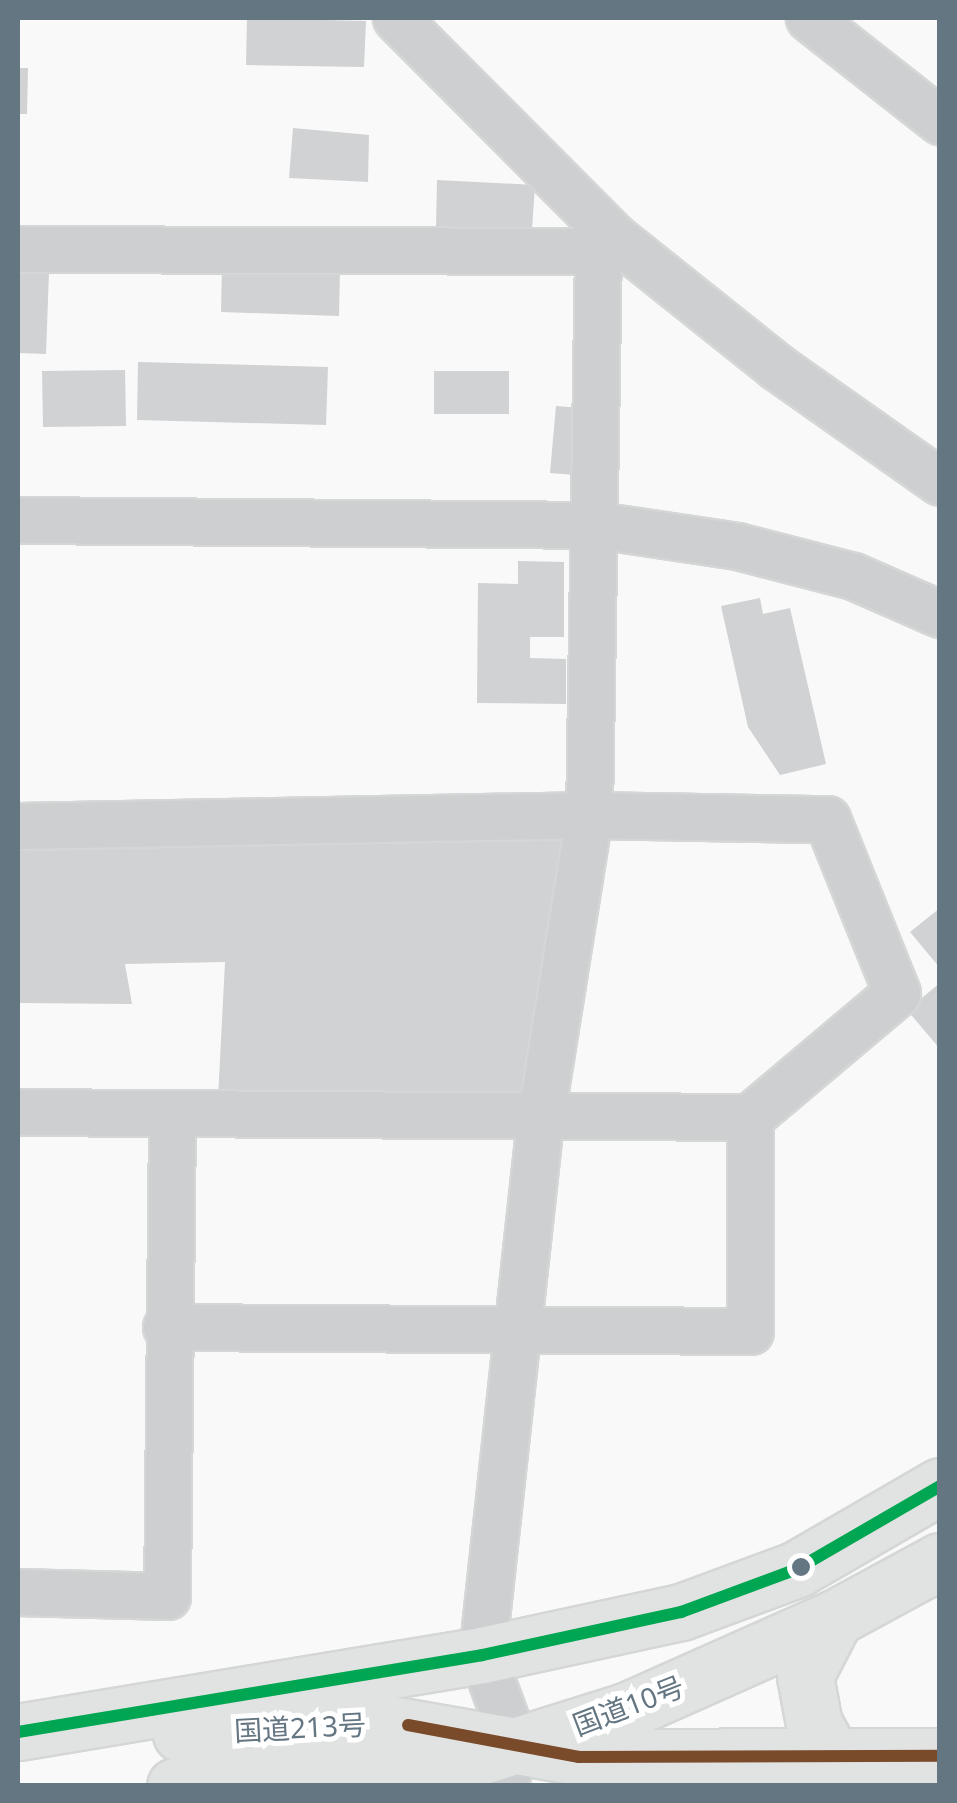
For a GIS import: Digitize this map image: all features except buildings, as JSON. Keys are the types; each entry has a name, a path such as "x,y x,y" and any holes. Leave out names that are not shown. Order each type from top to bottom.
{"highway":[{"path":"18,1732 482,1655 697,1606 797,1569 940,1486"},
{"name":"国道10号","path":"175,1786 375,1766 509,1765 835,1618 940,1561"},
{"path":"833,1758 814,1724 805,1676 835,1618"},
{"name":"国道213号","path":"18,1742 333,1721 434,1728 509,1765 940,1756"},
{"name":"国道213号","path":"375,1766 477,1786"}],"street":[{"path":"396,18 605,244 940,482"},
{"path":"808,18 940,121"},
{"path":"18,249 605,244"},
{"path":"509,1765 482,1655 521,1328 540,1120 589,815 605,244"},
{"path":"18,520 597,525 737,546 853,576 940,614"},
{"path":"18,826 589,815 827,819 897,993 750,1117 540,1120 18,1112"},
{"path":"18,1592 167,1596 166,1327 172,1115"},
{"path":"166,1327 750,1331 750,1117"}],"transit line":[{"path":"18,1732 482,1655 681,1612 797,1569 940,1486"},
{"path":"408,1725 579,1757 940,1756"}]}
